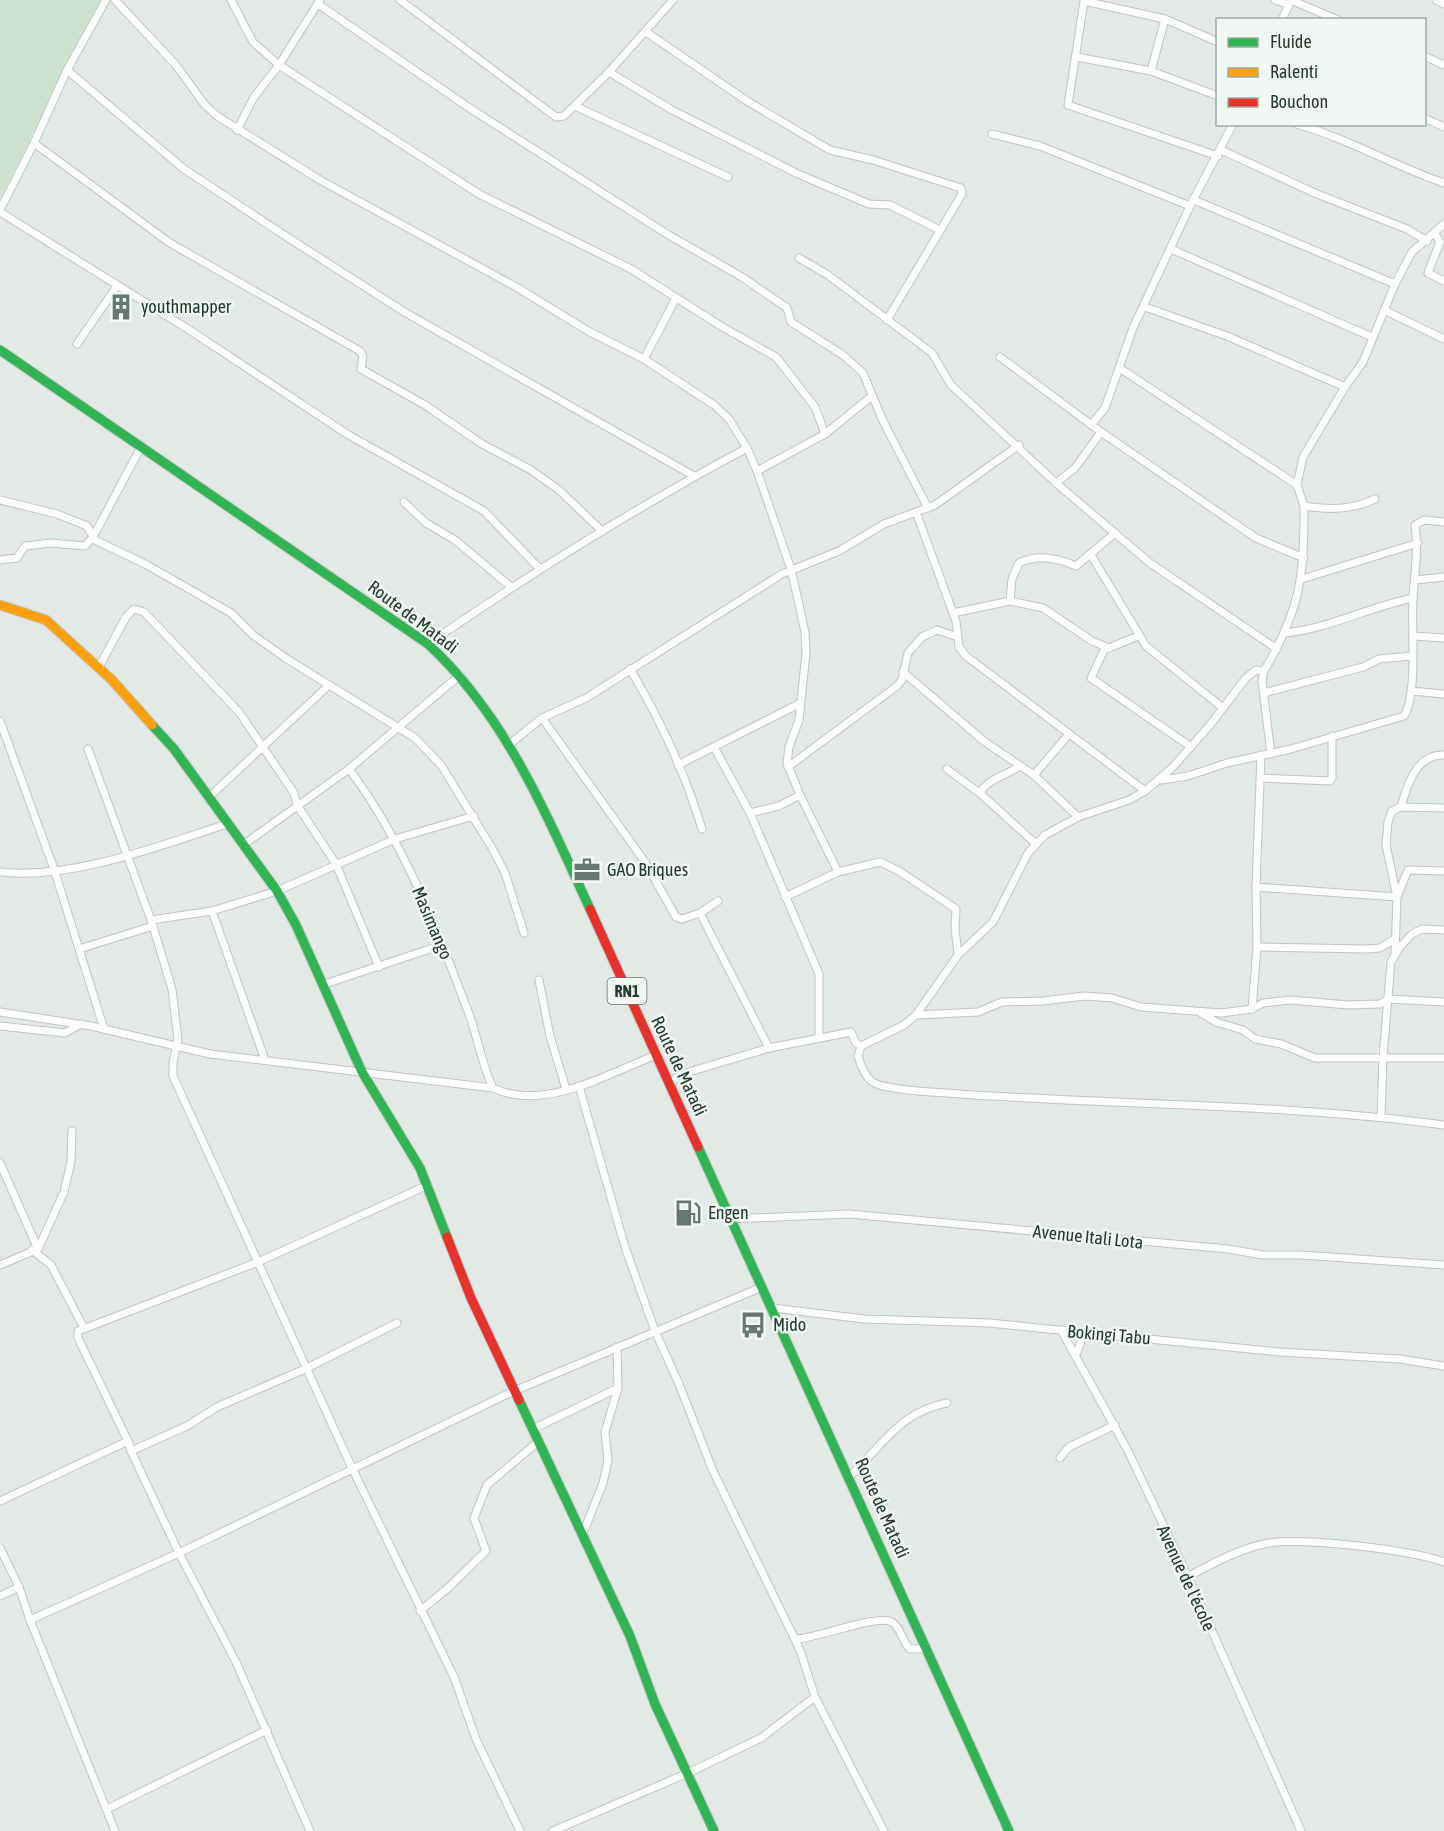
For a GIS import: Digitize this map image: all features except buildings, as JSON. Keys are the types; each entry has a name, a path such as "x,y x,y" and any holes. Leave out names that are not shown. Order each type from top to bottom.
{"main road":[{"name":"Route de Matadi","path":"0,350 428,644 460,675 511,743 560,844 850,1476 1009,1831"},
{"path":"0,605 46,620 99,667 174,749 277,891 296,925 362,1072 428,1185 471,1298 630,1636 655,1704 714,1831"}],"street":[{"path":"106,0 67,70 0,211 191,331 347,434 484,511 540,569"},
{"path":"115,0 175,64 205,105 237,130 320,180 518,288 588,331 644,359 714,405 729,419 747,448 757,471 791,570 805,632 806,653 799,704 800,720 789,747 788,766 838,872"},
{"path":"231,0 254,42 279,65 479,194 614,260 776,357 814,407 825,434"},
{"path":"400,0 556,117 564,116 575,106 609,72 673,0"},
{"path":"1216,41 1165,19 1084,0 1077,57 1067,100 1071,108 1219,153 1407,229 1427,241"},
{"path":"1275,0 1290,2 1333,18"},
{"path":"1436,0 1444,4"},
{"path":"237,130 254,97 279,65 319,2 471,109 667,234 742,277 784,305 791,322 854,363 862,373 928,508"},
{"path":"1283,18 1290,2"},
{"path":"1151,71 1165,19"},
{"path":"645,32 747,101 830,150 873,160 961,188 962,194 886,320"},
{"path":"1426,56 1444,65"},
{"path":"1077,57 1151,71 1216,95"},
{"path":"67,70 184,169 287,237 406,313 694,477"},
{"path":"609,72 672,110 798,174 869,204 890,205 940,230"},
{"path":"575,106 728,177"},
{"path":"1426,118 1444,126"},
{"path":"1091,425 1105,408 1121,369 1133,328 1145,307 1192,203 1232,126"},
{"path":"1301,126 1350,144 1416,174 1444,183"},
{"path":"992,134 1040,146 1192,203 1395,284"},
{"path":"34,143 170,243 360,351 363,357 361,369 425,405 482,444 531,470 559,490 602,531"},
{"path":"1270,754 1264,670 1296,607 1302,579 1304,506 1297,485 1303,457 1345,387 1363,362 1395,284 1412,252 1443,227"},
{"path":"1435,234 1440,242 1428,273 1444,281"},
{"path":"1171,249 1372,337"},
{"path":"799,258 828,275 932,353 951,385 1019,445 1056,483 1165,574 1221,609 1276,649"},
{"path":"77,344 117,286"},
{"path":"644,359 676,298"},
{"path":"1145,307 1227,336 1345,387"},
{"path":"1384,310 1444,339"},
{"path":"1000,357 1091,425 1256,538 1304,558"},
{"path":"1121,369 1297,485"},
{"path":"757,471 825,434 872,396"},
{"path":"1056,483 1075,468 1101,432"},
{"path":"511,743 542,718 586,698 791,570 812,565 884,524 928,508 1019,445"},
{"path":"0,560 17,558 25,546 51,543 81,548 93,537 141,447"},
{"path":"428,644 540,569 747,448"},
{"path":"1304,506 1325,509 1359,507 1376,499"},
{"path":"0,500 74,520 87,526 93,537 231,613 253,635 327,686 415,738 441,765 474,816 505,873 524,933"},
{"path":"404,502 426,523 455,540 511,587"},
{"path":"916,512 953,612 959,647 966,656 1145,791"},
{"path":"1160,780 1188,776 1404,716 1411,691 1413,598 1418,543 1415,525 1419,521 1444,522"},
{"path":"1010,601 1012,579 1020,563 1033,558 1058,558 1076,566 1115,533"},
{"path":"1302,579 1418,543"},
{"path":"1091,555 1121,602 1138,636 1153,654 1223,708"},
{"path":"1416,580 1444,577"},
{"path":"1284,633 1310,629 1361,611 1413,598"},
{"path":"953,612 1010,601 1043,608 1092,641 1109,648"},
{"path":"99,667 126,617 134,609 144,612 239,712 294,793 297,805 336,864 379,967"},
{"path":"788,766 897,686 908,652 930,631 937,630 958,637"},
{"path":"1138,636 1109,648 1100,656 1091,678 1191,747"},
{"path":"1413,636 1444,638"},
{"path":"1264,693 1363,667 1379,659 1411,656"},
{"path":"630,669 656,713 691,793 702,829"},
{"path":"1264,670 1256,670 1246,678 1191,747 1160,780 1129,800 1078,817 1045,835 1036,844 1013,880 993,922 958,955 916,1015 904,1025 861,1046 858,1056 867,1079 879,1085 907,1090 1170,1106 1282,1109 1444,1125"},
{"path":"903,672 944,709 1034,775 1078,817"},
{"path":"243,846 349,769 460,675"},
{"path":"208,798 327,686"},
{"path":"1411,691 1444,694"},
{"path":"678,765 799,704"},
{"path":"542,718 645,862 676,917 682,920 700,913 718,901"},
{"path":"0,721 54,869 104,1029"},
{"path":"1034,775 1069,734"},
{"path":"1261,778 1330,781 1332,778 1332,736"},
{"path":"714,747 750,813 819,974 819,1036"},
{"path":"88,749 152,923 172,988 178,1040 173,1076 305,1369 420,1611 454,1677 476,1739 520,1831"},
{"path":"1252,1009 1257,946 1256,886 1261,755"},
{"path":"1401,807 1411,775 1432,758 1444,755"},
{"path":"982,795 981,791 989,782 1020,766"},
{"name":"Masimango","path":"349,769 370,797 395,839 442,945 493,1088"},
{"path":"947,769 982,795 1036,844"},
{"path":"750,813 779,806 800,795"},
{"path":"1397,897 1386,845 1391,815 1395,808 1401,807 1444,808"},
{"path":"79,949 152,923 212,911 277,891 395,839 474,816"},
{"path":"0,872 54,869 128,857 227,824"},
{"path":"785,897 838,872 871,864 886,864 952,904 957,916 954,928 958,955"},
{"path":"1395,954 1393,940 1397,897 1408,870 1444,871"},
{"path":"1256,886 1397,897"},
{"path":"212,911 265,1060"},
{"path":"700,913 769,1048"},
{"path":"1381,1117 1383,1057 1391,962 1404,941 1422,929 1444,930"},
{"path":"1257,946 1367,949 1380,948 1393,940"},
{"path":"322,985 442,945"},
{"path":"539,980 550,1036 566,1089"},
{"path":"916,1015 978,1012 1002,1002 1043,1001 1084,996 1112,998 1141,1007 1199,1012 1233,1012 1252,1009 1263,1003 1290,1000 1349,1005 1380,1004 1388,999 1444,1002"},
{"path":"0,1012 81,1024 210,1054 493,1088 510,1096 544,1094 579,1086 656,1055"},
{"path":"1199,1012 1216,1022 1244,1030 1255,1039 1281,1044 1315,1058 1444,1058"},
{"path":"0,1026 65,1033 81,1024"},
{"path":"670,1084 679,1075 769,1048 819,1036 851,1032 856,1043 861,1046"},
{"path":"579,1086 625,1247 655,1331 679,1384 713,1471 796,1639 815,1697 884,1831"},
{"path":"0,1265 35,1249 64,1192 71,1162 72,1131"},
{"path":"0,1163 35,1249 51,1265 84,1328"},
{"path":"310,1831 236,1662 179,1553 78,1338 78,1331 258,1262 428,1185"},
{"name":"Avenue Itali Lota","path":"731,1219 849,1214 1228,1249 1263,1255 1302,1255 1444,1265"},
{"path":"30,1620 179,1553 514,1391 762,1287"},
{"name":"Bokingi Tabu","path":"773,1308 864,1319 946,1321 1280,1352 1400,1359 1444,1366"},
{"path":"131,1451 187,1425 217,1407 305,1369 397,1323"},
{"name":"Avenue de l'école","path":"1061,1330 1115,1425 1188,1577 1301,1831"},
{"path":"1076,1355 1082,1339 1088,1333"},
{"path":"582,1536 603,1483 608,1461 604,1431 618,1388 617,1347"},
{"path":"533,1430 618,1388"},
{"path":"850,1476 904,1421 928,1407 947,1403"},
{"path":"1060,1458 1069,1447 1115,1425"},
{"path":"0,1501 128,1441"},
{"path":"420,1611 486,1551 474,1518 487,1485 539,1441"},
{"path":"1188,1577 1239,1552 1279,1542 1375,1550 1444,1562"},
{"path":"0,1548 20,1587 30,1620 115,1831"},
{"path":"0,1596 20,1587"},
{"path":"796,1639 837,1632 870,1620 887,1621 897,1626 904,1644 910,1649 927,1649"},
{"path":"553,1831 688,1773 761,1738 815,1697"},
{"path":"107,1809 267,1730"}],"green space":[{"path":"0,0 102,0 0,198"}],"traffic: fast":[{"path":"0,350 428,644 456,672 502,734 540,802 590,909"},
{"path":"152,725 174,749 277,891 296,925 362,1072 420,1168 447,1237"},
{"path":"698,1147 1009,1831"},
{"path":"519,1400 630,1636 655,1704 714,1831"}],"traffic: slow":[{"path":"0,605 46,620 112,680 152,725"}],"traffic: jam":[{"path":"590,909 698,1147"},
{"path":"447,1237 471,1298 519,1400"}],"place":[{"name":"youthmapper","path":"121,307"},
{"name":"GAO Briques","path":"587,870"},
{"name":"Engen","path":"688,1213"},
{"name":"Mido","path":"753,1325"}]}
